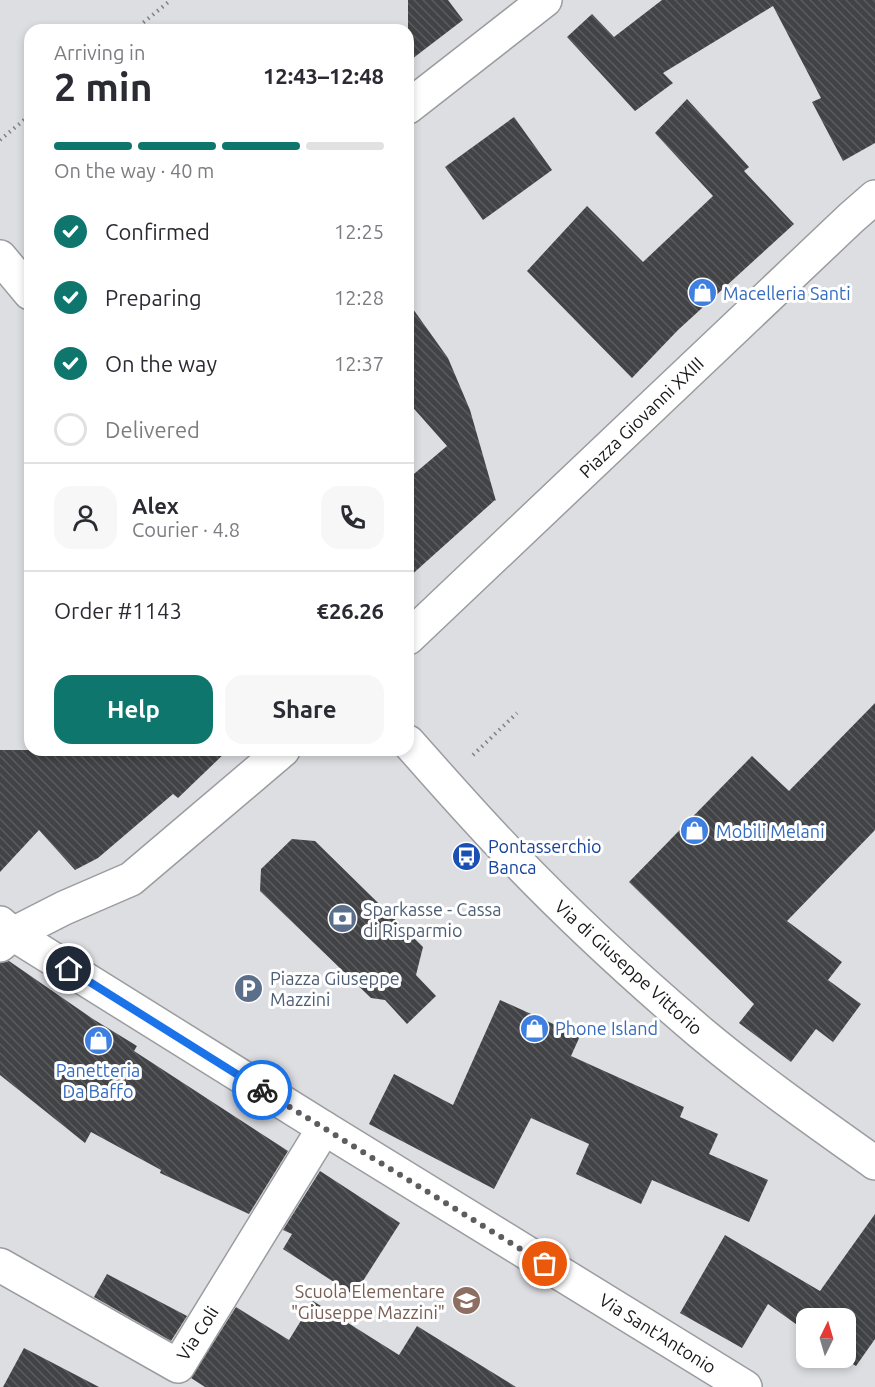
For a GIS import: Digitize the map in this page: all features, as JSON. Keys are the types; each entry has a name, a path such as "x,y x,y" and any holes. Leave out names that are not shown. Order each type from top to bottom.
{"street":[{"path":"414,102 545,0"},
{"name":"Piazza Giovanni XXIII","path":"414,632 851,218 875,198"},
{"path":"0,257 24,286"},
{"name":"Via di Giuseppe Vittorio","path":"414,749 509,854 647,987 750,1072 875,1163"},
{"path":"4,934 131,879 276,756"},
{"path":"4,934 324,1128"},
{"name":"Via Coli","path":"0,1265 178,1366 324,1128"},
{"name":"Via Sant'Antonio","path":"324,1128 746,1387"}],"path":[{"path":"141,24 171,0"},
{"path":"0,140 24,120"},
{"path":"444,782 517,712"}],"building":[{"path":"408,0 448,0 463,20 414,57 414,24 408,24"},
{"path":"662,0 875,0 875,143 843,161 812,102 821,98 773,6 663,73 673,83 635,111 567,37 592,14 614,37"},
{"path":"687,99 749,167 744,171 794,224 678,330 632,378 527,271 587,206 643,262 713,196 655,133"},
{"path":"514,117 552,170 483,220 445,167"},
{"path":"414,310 448,358 470,410 496,501 414,573 414,474 447,446 414,409"},
{"path":"875,703 875,830 787,921 842,962 828,980 861,1004 833,1042 816,1029 791,1062 739,1023 754,1004 629,882 752,756 789,791"},
{"path":"0,750 24,750 24,756 222,756 178,798 173,794 98,858 75,870 39,830 0,872"},
{"name":"Sparkasse - Cassa di Risparmio","path":"292,839 315,841 423,947 416,975 436,996 407,1024 385,1000 371,998 260,891 261,869"},
{"path":"9,961 93,1019 137,1046 134,1051 288,1151 249,1214 160,1173 161,1170 91,1132 85,1143 0,1075 0,963"},
{"path":"500,1000 580,1036 571,1056 684,1107 680,1117 718,1134 709,1154 768,1180 749,1222 652,1180 641,1204 576,1174 589,1144 531,1118 494,1189 369,1124 394,1074 453,1105"},
{"path":"320,1171 400,1223 354,1295 283,1249 292,1234 283,1230"},
{"path":"875,1214 875,1339 856,1366 856,1308 796,1308 796,1324 768,1304 742,1348 680,1313 725,1235 820,1291"},
{"path":"107,1274 187,1316 171,1341 94,1297"},
{"path":"313,1301 399,1355 417,1326 516,1387 205,1387 191,1378 236,1307 289,1340"},
{"path":"24,1348 99,1387 3,1387"}],"way so far":[{"path":"262,1090 545,1264"}],"place":[{"name":"Macelleria Santi","path":"702,293"},
{"name":"Mobili Melani","path":"695,831"},
{"name":"Pontasserchio Banca","path":"467,856"},
{"name":"Sparkasse - Cassa di Risparmio","path":"342,919"},
{"name":"Piazza Giuseppe Mazzini","path":"249,988"},
{"name":"Phone Island","path":"534,1028"},
{"name":"Panetteria Da Baffo","path":"98,1041"},
{"name":"Scuola Elementare \"Giuseppe Mazzini\"","path":"466,1301"}],"route":[{"path":"69,969 262,1090"}]}
